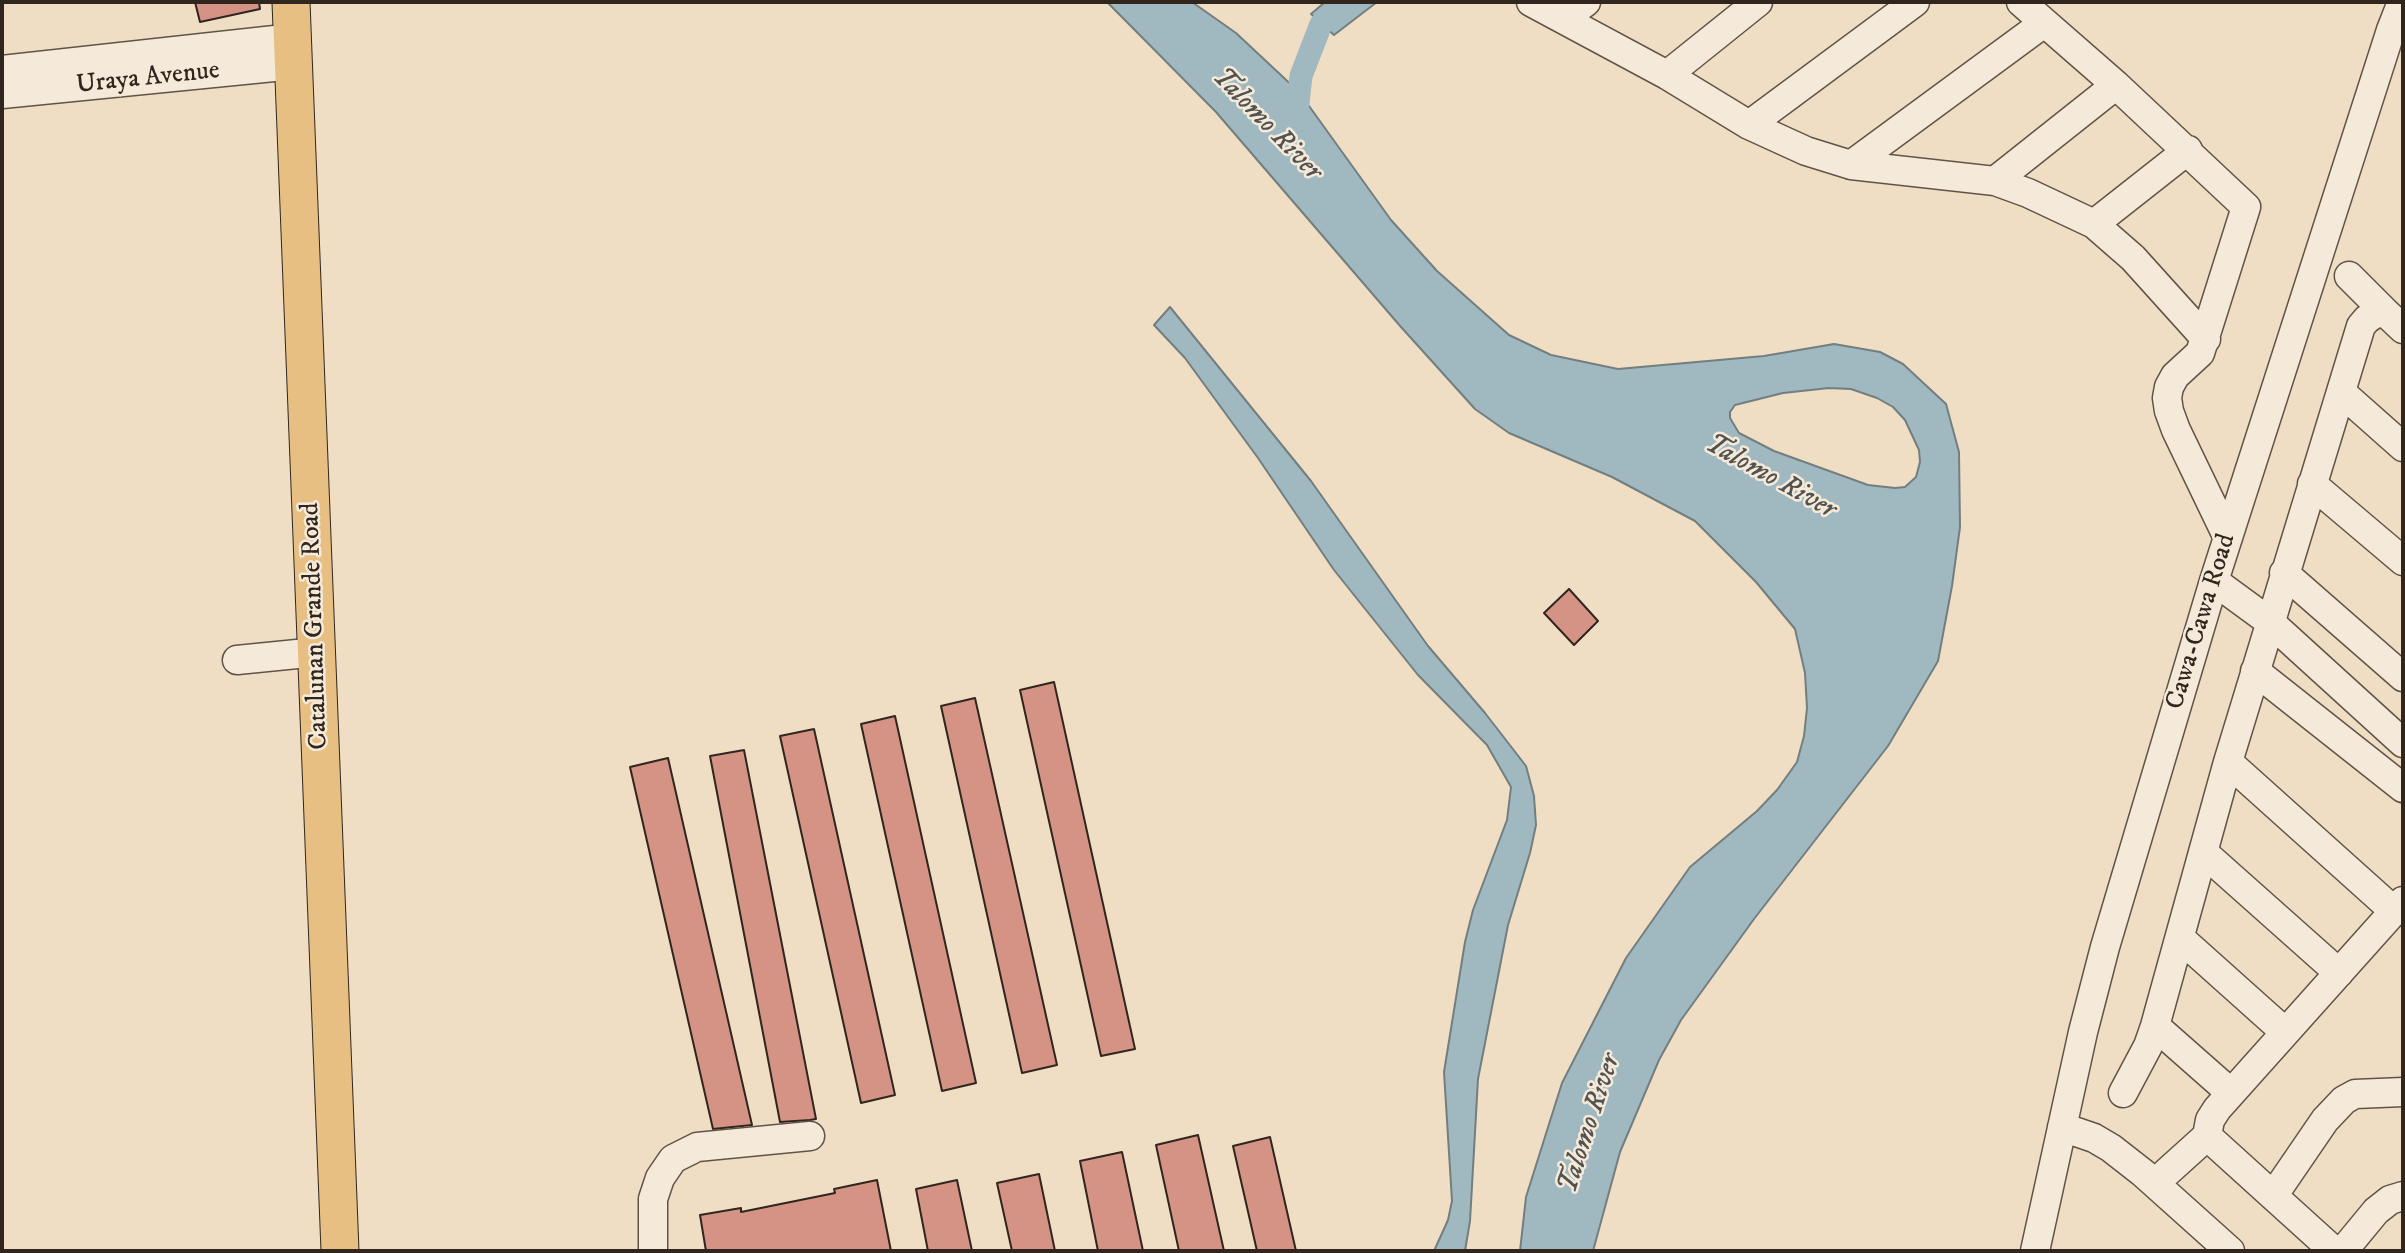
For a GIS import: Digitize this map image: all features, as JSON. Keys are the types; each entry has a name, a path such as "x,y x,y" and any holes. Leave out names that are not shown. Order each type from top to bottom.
{"main road":[{"name":"Catalunan Grande Road","path":"291,2 340,1251"}],"street":[{"path":"1531,2 1667,75 1749,125 1806,151 1851,165 1995,181 2028,193 2094,224 2133,258 2206,339"},
{"path":"1563,19 1586,2"},
{"path":"1667,75 1758,2"},
{"path":"1749,125 1916,2"},
{"path":"2021,2 2188,150 2246,207 2206,339 2200,353 2175,376 2167,398 2176,430 2228,538"},
{"name":"Cawa-Cawa Road","path":"2035,1251 2105,947 2214,582 2402,2"},
{"path":"1851,165 2044,23"},
{"name":"Uraya Avenue","path":"2,94 61,76 293,52"},
{"name":"Uraya Avenue","path":"2,70 61,76"},
{"path":"1995,181 2116,85"},
{"path":"2094,224 2188,150"},
{"path":"2349,276 2388,319"},
{"path":"2123,1093 2148,1046 2155,1026 2228,762 2361,326 2367,319 2388,319"},
{"path":"2341,392 2403,447"},
{"path":"2312,484 2403,561"},
{"path":"2284,573 2403,677"},
{"path":"2214,582 2270,622 2403,743"},
{"path":"237,660 317,652"},
{"path":"2255,671 2403,788"},
{"path":"2166,1173 2207,1136 2210,1120 2231,1093 2399,906 2228,762"},
{"path":"2203,852 2339,973"},
{"path":"2180,938 2285,1032"},
{"path":"2155,1026 2231,1093"},
{"path":"2273,1196 2325,1120 2344,1100 2355,1094 2403,1091"},
{"path":"2062,1127 2094,1138 2111,1148 2230,1251"},
{"path":"653,1251 653,1199 660,1178 673,1159 697,1147 810,1136"},
{"path":"2207,1136 2334,1251"},
{"path":"2343,1251 2376,1211 2390,1200 2403,1196"}],"water":[{"name":"Talomo River","path":"1107,2 1192,2 1236,33 1299,92 1391,220 1437,271 1509,335 1551,355 1618,369 1764,356 1834,344 1880,352 1903,364 1946,404 1959,452 1960,527 1938,661 1888,746 1754,919 1681,1020 1659,1060 1620,1152 1593,1251 1520,1251 1526,1197 1562,1083 1626,958 1690,867 1757,811 1777,790 1797,762 1804,736 1807,708 1805,673 1795,629 1756,582 1695,521 1612,477 1509,433 1475,409 1216,112","holes":["1829,388 1851,389 1893,407 1905,420 1919,450 1920,462 1916,477 1905,487 1868,485 1774,451 1739,433 1730,418 1730,412 1735,405 1783,393"]},
{"path":"1325,2 1377,2 1334,35 1311,14"},
{"path":"1170,307 1311,481 1428,646 1526,766 1534,796 1536,825 1508,925 1478,1079 1470,1221 1465,1251 1434,1251 1448,1220 1452,1201 1444,1072 1465,942 1473,910 1507,820 1511,787 1487,745 1418,675 1334,570 1258,458 1185,358 1154,325"}],"building":[{"path":"195,2 259,2 260,9 200,22"},
{"path":"1569,589 1598,621 1574,645 1544,613"},
{"path":"1054,682 1135,1049 1101,1056 1020,690"},
{"path":"975,698 1057,1065 1022,1073 941,706"},
{"path":"895,716 976,1083 942,1091 861,724"},
{"path":"814,729 895,1095 861,1103 780,736"},
{"path":"744,750 816,1119 780,1122 710,756"},
{"path":"668,758 752,1125 713,1129 630,767"},
{"path":"1198,1135 1224,1251 1179,1251 1156,1145"},
{"path":"1270,1137 1296,1251 1257,1251 1233,1146"},
{"path":"1122,1152 1143,1251 1098,1251 1080,1161"},
{"path":"1039,1174 1055,1251 1012,1251 997,1183"},
{"path":"877,1180 891,1251 706,1251 700,1215 741,1208 741,1212 835,1193 834,1189"},
{"path":"957,1180 972,1251 928,1251 916,1189"}],"waterway":[{"name":"Talomo River","path":"1296,121 1301,76 1321,24 1351,2"}]}
